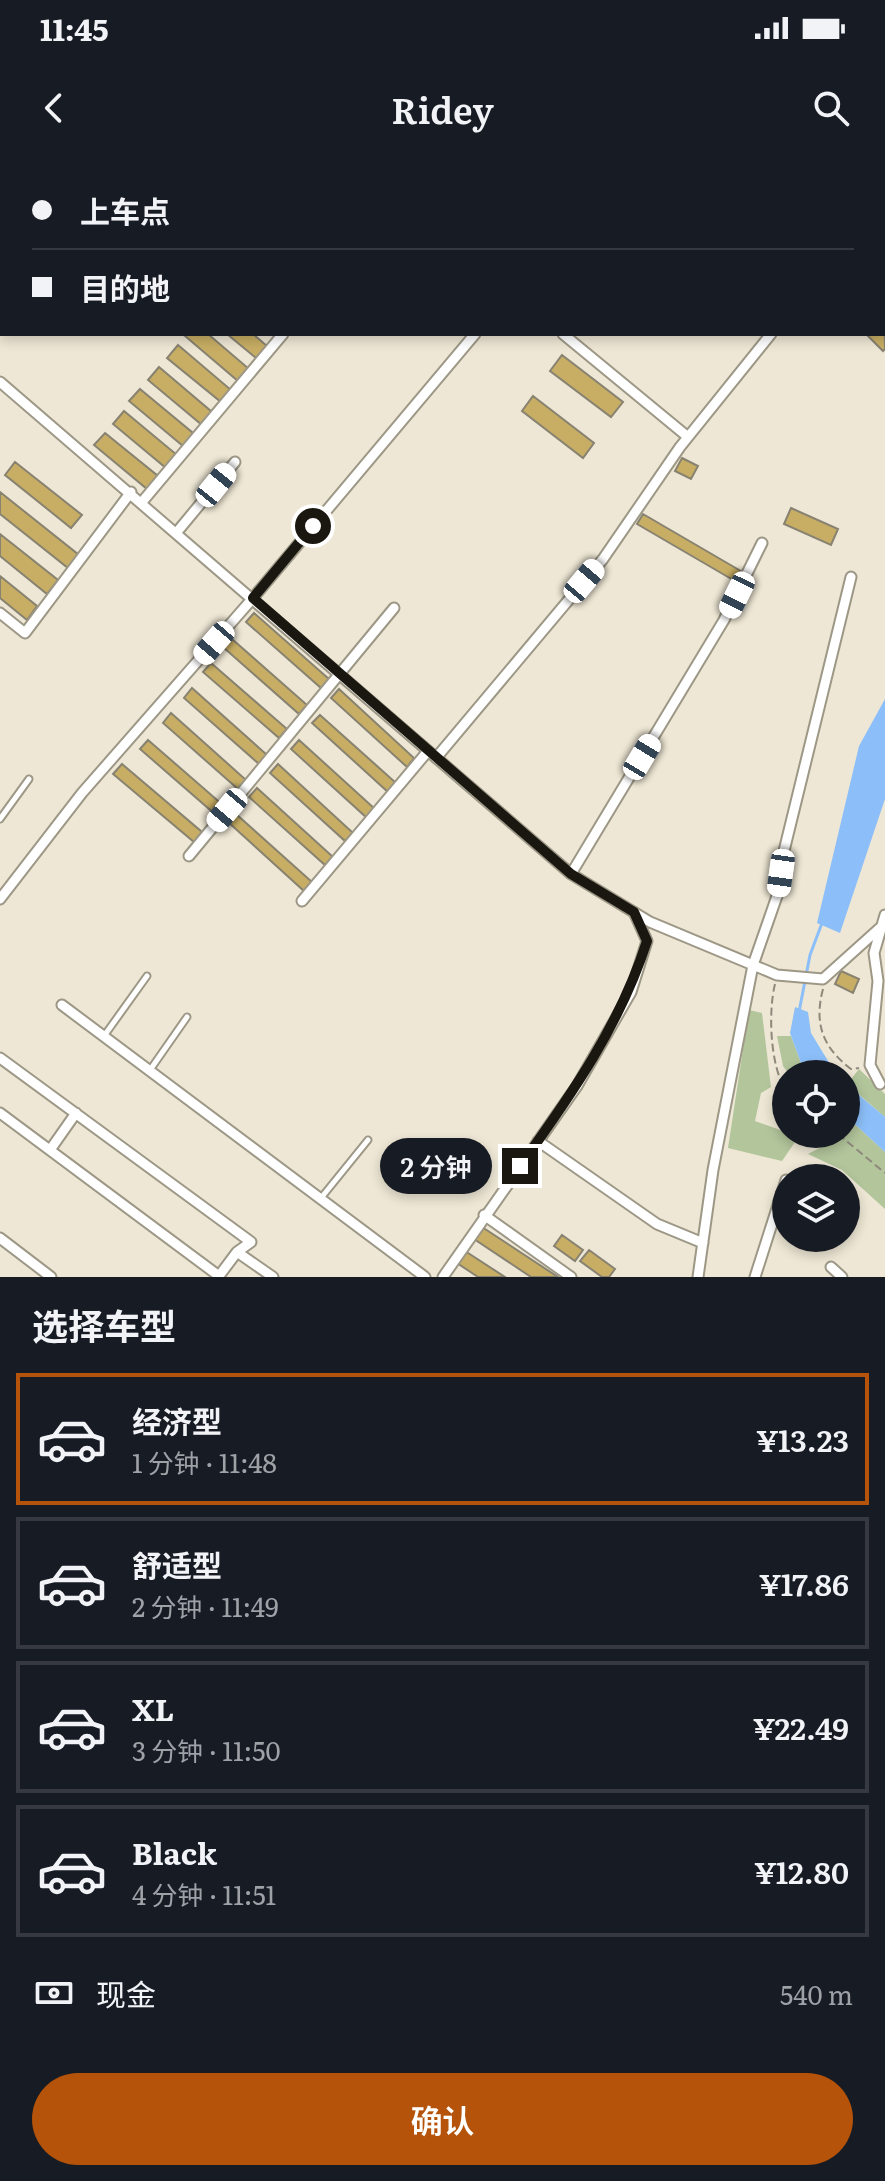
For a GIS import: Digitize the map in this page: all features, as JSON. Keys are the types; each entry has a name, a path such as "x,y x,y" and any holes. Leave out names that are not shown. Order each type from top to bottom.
{"street":[{"path":"142,502 281,336"},
{"path":"0,899 82,793 253,598 473,336"},
{"path":"565,336 688,437"},
{"path":"436,758 603,559 688,437 769,336"},
{"path":"0,382 571,874 634,912 753,965 782,974 824,978 882,926"},
{"path":"177,532 235,462"},
{"path":"0,613 25,633 131,492"},
{"path":"571,874 724,620 762,543"},
{"path":"698,1277 753,965 777,896 784,851 851,577"},
{"path":"189,856 394,608"},
{"path":"302,901 428,751"},
{"path":"443,1277 577,1086 631,992 647,941 634,912"},
{"path":"883,1086 871,1068 878,981 874,953 885,915"},
{"path":"62,1005 425,1277"},
{"path":"0,1058 251,1242 237,1252 219,1276 0,1113"},
{"path":"50,1150 76,1113"},
{"path":"538,1141 657,1224 703,1243"},
{"path":"484,1215 571,1277"},
{"path":"755,1277 772,1223"},
{"path":"0,1238 51,1277"},
{"path":"237,1252 273,1277"},
{"path":"831,1267 842,1277"}],"lane":[{"path":"0,819 29,779"},
{"path":"104,1036 147,976"},
{"path":"149,1071 187,1017"},
{"path":"320,1200 368,1140"}],"path":[{"path":"776,1060 769,1007 782,974"},
{"path":"824,978 818,1009 823,1042 851,1069 871,1068"},
{"path":"855,1148 885,1173"}],"green space":[{"path":"749,1010 762,1013 771,1087 761,1093 755,1121 772,1127 772,1148 791,1148 782,1161 728,1148"},
{"path":"777,1036 791,1036 800,1060 782,1060"},
{"path":"860,1070 885,1094 885,1117 860,1095"},
{"path":"860,1129 885,1152 885,1209 860,1186 860,1164 829,1164 808,1154 819,1148 860,1148"}],"water":[{"path":"885,699 885,799 840,933 817,923 859,746"},
{"path":"795,1007 808,1012 811,1033 827,1060 800,1060 790,1033"},
{"path":"860,1096 885,1117 885,1152 860,1129"}],"building":[{"path":"185,336 210,336 249,369 238,381"},
{"path":"229,336 255,336 267,346 256,358"},
{"path":"868,336 885,336 883,351"},
{"path":"178,345 231,390 221,402 167,358"},
{"path":"562,355 623,402 611,417 550,371"},
{"path":"159,367 212,412 202,425 148,380"},
{"path":"140,389 193,433 183,446 129,401"},
{"path":"533,396 594,443 583,458 522,411"},
{"path":"124,411 177,455 166,468 113,424"},
{"path":"105,433 158,476 147,489 94,445"},
{"path":"682,458 698,466 691,479 675,471"},
{"path":"15,462 82,515 71,528 5,475"},
{"path":"0,492 79,555 68,568 0,514"},
{"path":"791,508 838,529 831,545 784,524"},
{"path":"643,514 746,574 740,584 637,524"},
{"path":"0,534 58,580 47,594 0,556"},
{"path":"0,576 37,606 27,620 0,598"},
{"path":"254,613 329,679 321,688 246,622"},
{"path":"232,639 307,705 299,714 224,648"},
{"path":"211,663 287,729 279,738 203,672"},
{"path":"192,688 267,755 259,764 184,698"},
{"path":"339,689 414,758 407,767 331,698"},
{"path":"171,713 246,780 238,789 163,723"},
{"path":"320,715 396,783 388,792 312,723"},
{"path":"148,740 224,806 216,815 140,749"},
{"path":"299,740 375,809 367,818 291,749"},
{"path":"122,764 202,832 194,842 113,774"},
{"path":"278,764 353,833 345,841 270,773"},
{"path":"257,788 333,857 325,865 249,797"},
{"path":"236,814 312,882 304,891 228,822"},
{"path":"841,971 859,979 853,993 835,984"},
{"path":"482,1227 558,1277 531,1277 474,1239"},
{"path":"562,1235 583,1250 575,1261 554,1246"},
{"path":"589,1250 615,1269 609,1277 602,1277 580,1261"},
{"path":"465,1251 505,1277 478,1277 457,1263"}],"waterway":[{"path":"799,1012 810,955 822,923"}],"route":[{"path":"313,526 253,598 571,874 634,912 647,941 631,992 577,1086 520,1166"}]}
